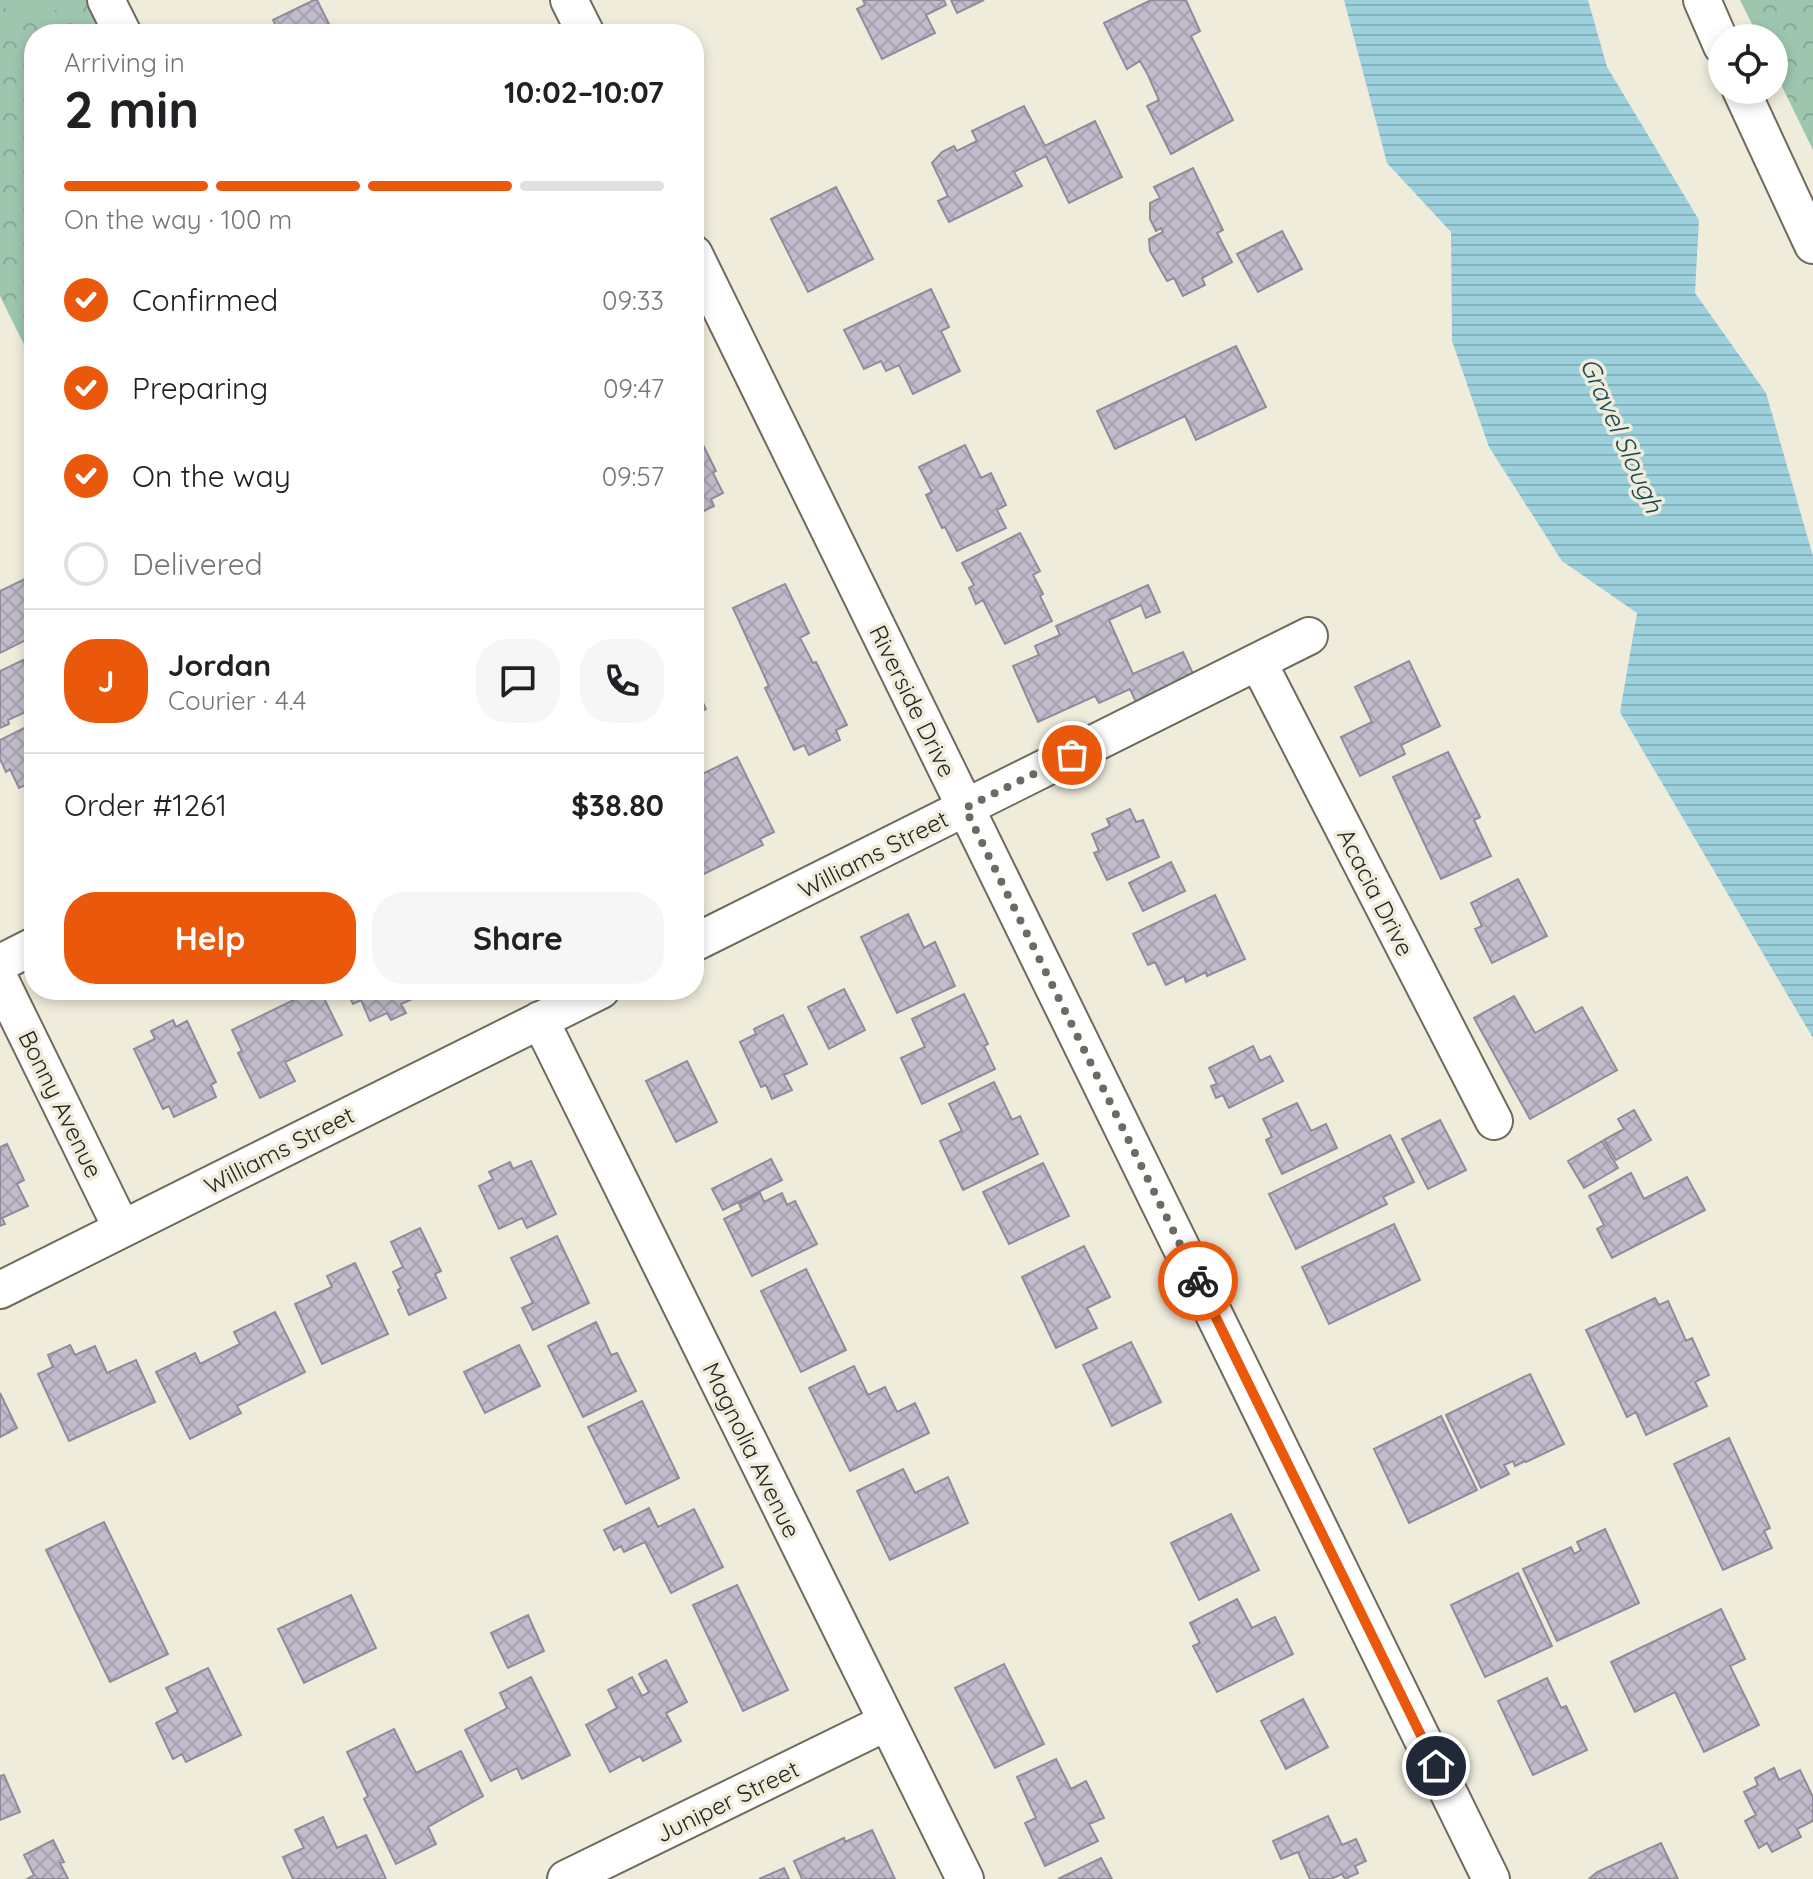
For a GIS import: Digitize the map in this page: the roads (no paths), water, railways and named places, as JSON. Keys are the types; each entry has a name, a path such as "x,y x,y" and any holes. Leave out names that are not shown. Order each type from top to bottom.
{"street":[{"path":"106,0 118,24"},
{"path":"569,0 581,24"},
{"path":"1702,0 1712,24"},
{"path":"1748,104 1813,245"},
{"name":"Riverside Drive","path":"704,274 1491,1879"},
{"name":"Williams Street","path":"704,938 1309,636"},
{"name":"Acacia Drive","path":"1258,662 1494,1121"},
{"path":"0,963 24,951"},
{"name":"Bonny Avenue","path":"0,980 122,1229"},
{"name":"Williams Street","path":"0,1290 581,1000"},
{"name":"Magnolia Avenue","path":"540,1020 965,1879"},
{"name":"Juniper Street","path":"566,1879 887,1722"}],"water":[{"name":"Gravel Slough","path":"1344,0 1588,0 1607,67 1699,220 1695,293 1766,393 1813,556 1813,1038 1620,712 1637,613 1562,561 1489,447 1452,341 1451,232 1387,163"}]}
